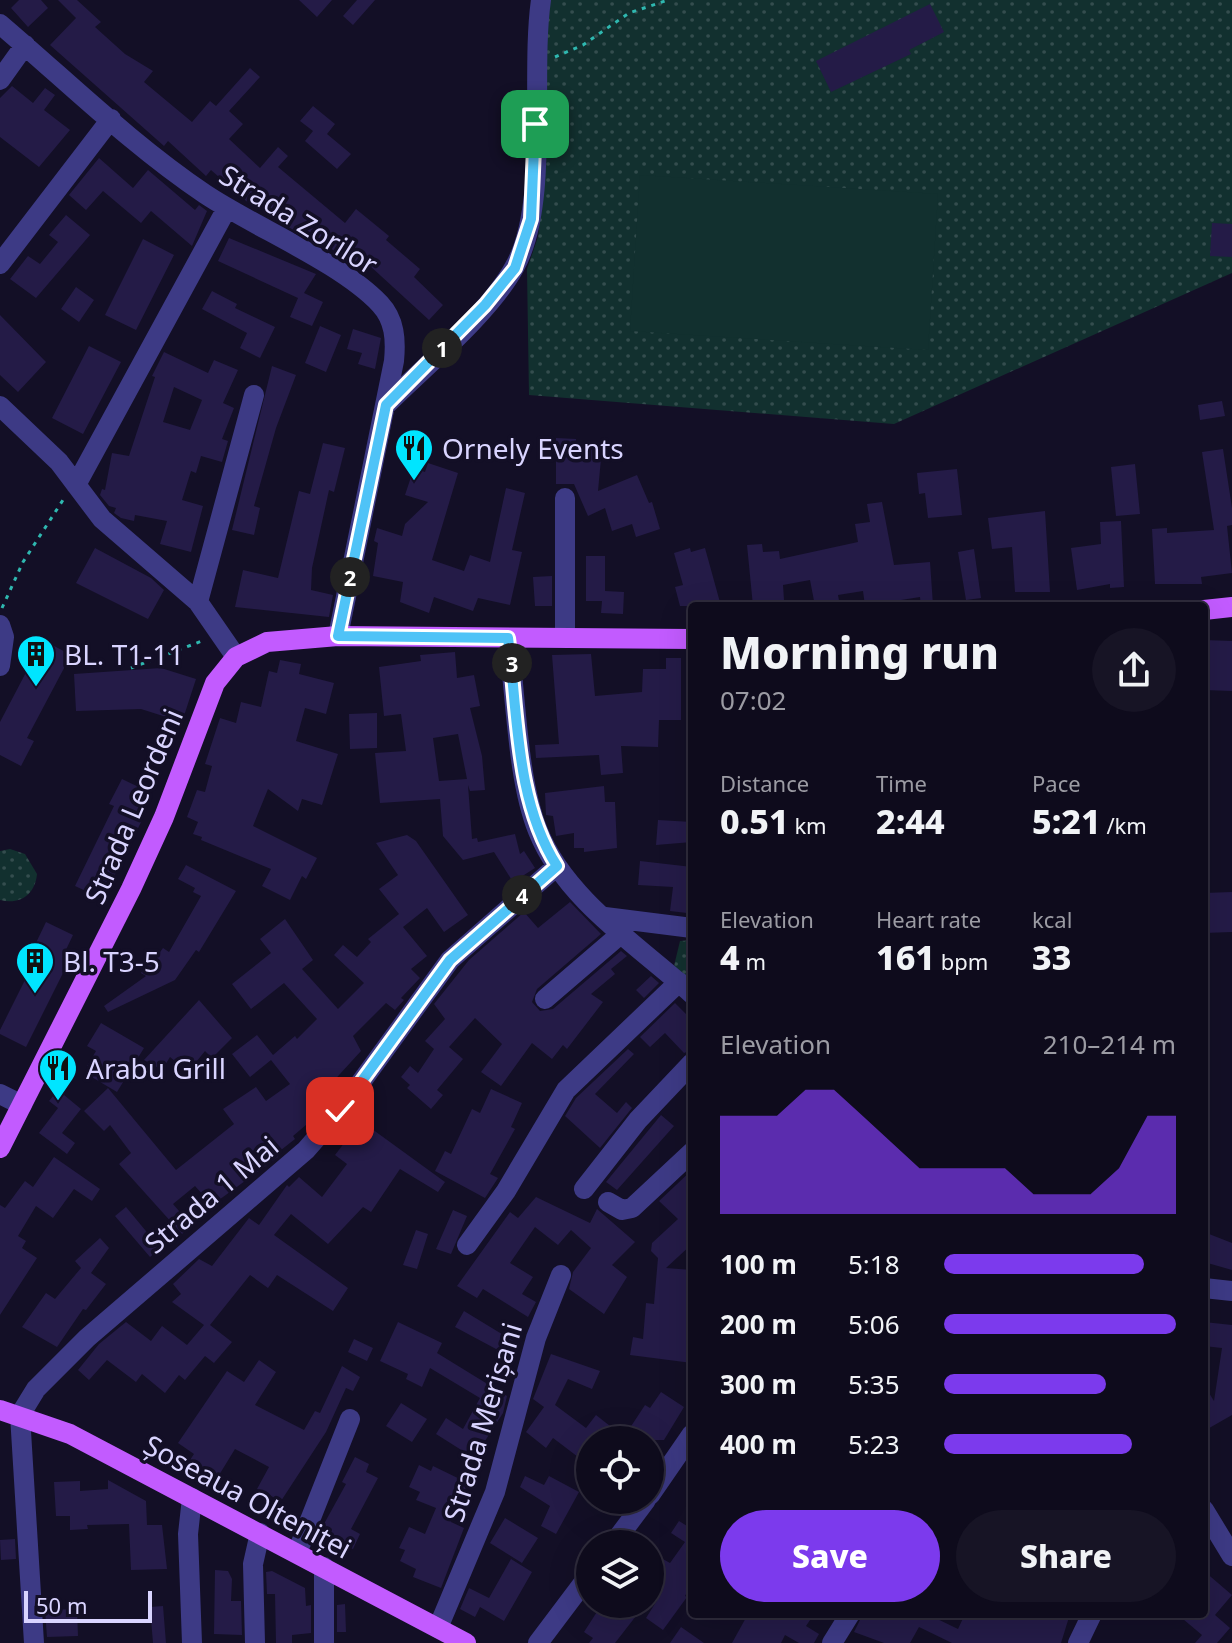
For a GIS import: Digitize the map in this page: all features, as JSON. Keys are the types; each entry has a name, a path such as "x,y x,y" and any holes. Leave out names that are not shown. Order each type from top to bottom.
{"main road":[{"path":"1208,610 1232,607"},
{"path":"236,657 267,642 338,636 688,639"},
{"name":"Strada Leordeni","path":"0,1148 131,889 164,817 215,683 236,657"},
{"name":"Șoseaua Olteniței","path":"10,1412 70,1434 324,1567 430,1631 466,1643"}],"street":[{"path":"386,405 496,293 520,257 532,206 535,61 541,0"},
{"name":"Strada Zorilor","path":"0,24 176,174 227,208 348,279 380,304 391,321 396,345 386,405 338,636"},
{"path":"0,80 25,45"},
{"path":"0,264 111,119"},
{"path":"76,485 227,208"},
{"path":"198,602 254,395"},
{"path":"0,406 49,451 102,519 198,602 236,657"},
{"path":"565,498 565,638"},
{"path":"0,625 4,637 0,666"},
{"path":"467,1245 506,1191 566,1090 685,988 605,917 557,866 539,834 528,797 508,638"},
{"name":"Strada 1 Mai","path":"10,1412 87,1338 306,1150 340,1111 450,960 557,866"},
{"path":"605,917 688,927"},
{"path":"545,999 623,932"},
{"path":"584,1189 638,1120 688,1067"},
{"path":"0,1094 22,1105"},
{"path":"608,1202 622,1210 632,1208 688,1156"},
{"name":"Strada Merișani","path":"430,1631 495,1492 536,1338 561,1275"},
{"path":"1208,1288 1232,1291"},
{"path":"10,1412 34,1643"},
{"path":"297,1553 350,1419"},
{"path":"664,1475 688,1440"},
{"path":"192,1498 188,1534 192,1643"},
{"path":"624,1530 636,1514"},
{"path":"1208,1517 1232,1556"},
{"path":"255,1643 253,1564 260,1533"},
{"path":"324,1567 324,1643"},
{"path":"538,1643 576,1593"},
{"path":"832,1643 848,1618"},
{"path":"1078,1643 1090,1618"}],"path":[{"path":"535,61 562,56 629,13 668,0"},
{"path":"0,615 23,562 51,513 76,485"},
{"path":"131,668 183,646 221,636"}],"green space":[{"path":"550,0 1232,0 1232,273 894,424 529,395 527,269 538,237 541,212 541,90"},
{"path":"640,175 938,194 928,350 630,331"},
{"path":"10,849 25,854 37,874 30,893 14,901 0,900 0,851"},
{"path":"688,940 688,978 674,966 680,941"}],"building":[{"path":"19,0 41,0 48,8 28,27 11,8"},
{"path":"58,0 77,0 101,22 95,27 125,54 153,71 144,82 192,122 210,101 216,106 250,68 260,77 229,111 243,124 229,139 260,168 278,147 288,156 278,167 345,223 356,209 389,236 386,240 420,269 414,277 443,305 429,320 369,265 363,272 314,236 311,240 285,225 262,205 258,210 253,207 211,170 206,176 168,141 164,146 50,45 76,18"},
{"path":"299,0 332,0 317,17"},
{"path":"357,0 375,0 353,25 343,16"},
{"path":"930,4 944,32 909,50 911,54 831,92 816,61"},
{"path":"12,86 33,103 45,88 55,95 44,110 70,130 39,167 0,137 0,98"},
{"path":"313,106 335,124 327,134 351,154 337,169 305,141 313,131 300,121"},
{"path":"99,158 133,188 148,170 195,210 199,205 207,211 192,246 151,211 141,223 103,191 86,210 69,195"},
{"path":"66,215 90,235 36,298 10,279 28,256 40,264 58,242 49,235"},
{"path":"1212,223 1232,224 1232,257 1210,256"},
{"path":"229,238 316,274 304,293 323,302 312,326 290,317 298,298 218,261"},
{"path":"143,239 174,255 136,330 105,315"},
{"path":"76,287 94,300 79,322 61,309"},
{"path":"212,291 237,304 235,308 275,327 260,358 240,348 247,333 202,309"},
{"path":"0,315 46,362 18,392 0,375"},
{"path":"320,326 341,335 326,372 305,363"},
{"path":"353,329 381,338 375,369 358,364 362,353 347,349"},
{"path":"89,346 121,362 83,434 52,418"},
{"path":"164,352 208,373 214,360 238,370 223,403 234,408 222,439 228,441 222,462 201,456 196,473 191,471 182,500 203,506 191,552 160,544 167,521 135,515 134,521 121,518 114,513 116,508 109,506 100,495 102,489 105,490 112,453 129,456 155,377 152,376","holes":["174,387 202,400 190,430 163,422"]},
{"path":"272,366 296,375 276,428 254,506 260,508 254,535 232,530"},
{"path":"1222,401 1225,416 1200,420 1198,405"},
{"path":"556,438 576,439 576,445 602,448 598,491 637,475 649,503 652,502 660,529 636,537 632,524 612,531 605,508 588,516 574,484 556,484"},
{"path":"323,443 345,448 334,492 329,490 312,568 311,590 333,595 329,617 235,607 243,570 278,578 299,491 310,494"},
{"path":"1223,449 1232,508 1232,525 1227,526 1232,573 1201,577 1202,584 1155,584 1152,529 1167,528 1167,533 1214,530 1202,452"},
{"path":"428,463 458,473 432,560 464,571 470,555 490,562 506,488 525,493 512,550 522,552 510,605 478,598 473,611 434,597 429,613 400,602 403,582 373,576 377,528 402,536 405,524 428,502 405,495 414,468 425,472"},
{"path":"1135,464 1140,514 1116,516 1111,467"},
{"path":"957,469 962,515 928,518 925,493 919,494 917,473"},
{"path":"882,502 894,565 930,562 933,602 921,602 920,597 864,602 863,591 838,595 839,602 814,602 810,580 783,585 784,600 753,602 747,545 762,544 763,552 779,551 780,559 858,542 855,524 870,522 867,504"},
{"path":"1045,511 1050,592 1015,592 1012,547 992,549 988,518"},
{"path":"1121,521 1124,587 1110,588 1110,584 1077,590 1071,548 1101,544 1100,522"},
{"path":"95,548 151,578 164,590 148,619 76,583"},
{"path":"705,548 720,602 688,602 688,606 680,606 675,587 683,585 674,553"},
{"path":"974,549 981,598 966,600 958,552"},
{"path":"586,556 605,556 605,591 624,592 623,614 601,613 602,601 586,601"},
{"path":"552,576 552,606 535,606 533,577"},
{"name":"BL. T1-11","path":"43,640 71,655 27,738 34,741 21,766 0,755 0,722"},
{"path":"1208,640 1232,641 1232,691 1208,690"},
{"path":"455,652 457,678 474,675 480,706 470,708 482,756 485,790 470,791 468,785 472,839 477,838 478,842 515,834 520,854 524,851 535,868 513,882 494,852 463,860 443,836 440,799 380,803 375,753 406,751 401,714 384,716 379,667 421,661 420,655","holes":["458,734 467,779 439,781 433,738"]},
{"path":"591,654 595,696 642,692 643,669 666,669 666,658 681,658 681,720 659,720 658,747 621,746 623,773 601,775 599,755 536,758 535,745 559,744 552,655"},
{"path":"280,660 301,664 299,674 334,683 326,714 305,708 296,741 338,754 322,805 302,799 298,811 268,789 253,826 317,858 306,879 302,876 290,900 262,886 271,869 201,840 202,837 193,834 198,822 187,817 197,790 205,792 212,766 205,764 220,718 236,723 241,702 261,707 269,671 277,673"},
{"path":"161,668 196,679 182,722 141,709 76,711 74,674"},
{"path":"377,713 377,748 350,749 349,714"},
{"path":"122,779 149,792 140,810 146,812 103,899 75,886 114,806 109,804"},
{"path":"604,786 605,802 615,802 617,848 584,852 584,848 574,848 574,833 556,836 553,816 546,815 545,793"},
{"path":"658,820 688,822 688,842 656,845"},
{"path":"407,835 416,841 468,915 444,932 427,908 403,927 427,956 411,969 420,978 401,998 404,1000 395,1010 386,1003 353,1036 361,1051 318,1098 326,1108 293,1136 295,1139 276,1154 278,1157 212,1205 195,1186 173,1204 191,1225 182,1234 119,1164 131,1153 110,1125 104,1131 84,1111 108,1088 176,1170 234,1124 223,1109 256,1087 266,1101 290,1084 271,1060 250,1077 232,1054 257,1035 273,1055 295,1036 297,1039 317,1019 284,983 251,1009 232,984 271,953 260,939 285,919 313,960 302,969 338,1009 364,983 334,955 343,945 357,957 371,942 368,939 399,914 379,889 398,875 376,843"},
{"path":"640,861 688,867 687,913 670,911 673,887 638,885"},
{"path":"186,865 236,891 199,952 196,950 175,980 108,1012 104,1006 146,976 141,973 150,960 153,962 163,948 169,952 201,896 193,892 195,888 178,879"},
{"path":"1232,892 1232,932 1208,933 1208,893"},
{"path":"570,902 601,934 537,989 532,1002 540,1011 553,1009 621,951 627,956 611,969 615,974 591,994 603,1002 567,1049 563,1045 552,1059 532,1043 501,1086 481,1072 502,1044 475,1018 449,1047 463,1059 437,1090 443,1095 431,1109 407,1088 410,1085 401,1077 410,1066 418,1073 434,1049 425,1041 445,1019 434,1004 469,960 524,912 538,928"},
{"name":"Bl. T3-5","path":"46,922 73,935 63,956 70,959 26,1047 0,1034 0,1030 39,952 33,949"},
{"path":"651,976 659,983 644,998 636,990"},
{"path":"199,1000 232,1038 212,1058 205,1051 188,1072 170,1057 162,1070 144,1060"},
{"path":"675,1003 688,1016 688,1052 684,1053 665,1033 650,1047 640,1037"},
{"path":"101,1023 144,1048 117,1092 90,1076 93,1070 87,1066 96,1051 87,1046"},
{"path":"628,1049 634,1054 595,1094 617,1113 626,1102 632,1108 600,1148 565,1116 576,1098"},
{"path":"491,1089 522,1103 511,1127 515,1129 490,1174 498,1178 485,1198 435,1171 445,1151 451,1154 472,1109 480,1113"},
{"path":"58,1090 81,1109 62,1133 75,1143 67,1154 39,1133 58,1108 49,1101"},
{"path":"661,1115 674,1126 617,1190 606,1182"},
{"path":"361,1121 445,1182 438,1192 400,1169 371,1212 363,1207 328,1244 291,1214 274,1235 348,1288 333,1311 277,1275 268,1288 250,1275 210,1325 232,1342 214,1363 205,1356 185,1380 179,1375 165,1393 142,1374 136,1382 107,1360 89,1380 78,1370 99,1344 126,1322 151,1341 162,1326 187,1345 204,1325 172,1302 181,1294 173,1284 199,1259 212,1266 249,1218 259,1225 287,1185 289,1187 299,1177 322,1197 347,1164 335,1155"},
{"path":"54,1157 100,1189 92,1201 74,1189 53,1218 36,1206 18,1236 26,1241 22,1248 37,1258 0,1315 0,1205 5,1208 25,1181 33,1187"},
{"path":"688,1174 688,1248 666,1268 688,1270 688,1362 630,1355 633,1337 643,1339 646,1303 654,1304 658,1258 651,1251 652,1243 678,1219 659,1201"},
{"path":"536,1197 590,1223 597,1209 635,1242 612,1265 627,1277 604,1314 569,1289 573,1272 591,1248 571,1230 558,1245 535,1227 510,1263 533,1277 522,1294 536,1302 528,1317 483,1289 477,1298 457,1286 510,1212 518,1218"},
{"path":"126,1207 160,1248 150,1257 115,1216"},
{"path":"453,1210 467,1216 451,1254 436,1249"},
{"path":"416,1230 428,1234 417,1269 403,1265"},
{"path":"1208,1234 1232,1243 1232,1270 1208,1263"},
{"path":"100,1238 109,1248 91,1273 106,1284 86,1310 83,1309 57,1347 22,1327 46,1293 55,1299 81,1268 75,1261"},
{"path":"464,1311 520,1345 513,1358 455,1327"},
{"path":"398,1322 442,1343 437,1353 507,1396 503,1413 474,1458 436,1434 446,1418 463,1429 480,1398 430,1368 422,1387 406,1379 408,1374 380,1361"},
{"path":"1208,1322 1232,1325 1232,1415 1208,1429 1208,1391 1214,1401 1222,1348 1208,1346"},
{"path":"354,1339 373,1348 367,1361 348,1352"},
{"path":"551,1354 600,1371 592,1389 568,1379 555,1405 583,1426 576,1426 576,1455 553,1438 546,1448 526,1432 544,1407 533,1399"},
{"path":"259,1360 276,1372 255,1405 304,1430 315,1411 320,1413 342,1366 360,1377 353,1391 346,1388 326,1432 281,1501 257,1489 269,1467 235,1449 216,1480 188,1463 194,1454 178,1443 227,1371 244,1382"},
{"path":"661,1392 684,1407 664,1440 664,1426 631,1426 645,1405 650,1408"},
{"path":"401,1403 427,1419 412,1442 386,1426"},
{"path":"596,1415 610,1426 588,1426"},
{"path":"355,1457 369,1464 366,1472 378,1478 351,1529 360,1534 353,1549 319,1533 346,1484 342,1482"},
{"path":"419,1465 431,1471 433,1466 468,1483 451,1522 464,1528 441,1588 413,1577 416,1569 400,1561 405,1550 399,1548 409,1527 425,1534 436,1508 416,1500 420,1492 409,1487"},
{"path":"525,1476 544,1485 549,1476 576,1490 576,1497 556,1534 541,1526 550,1506 520,1487"},
{"path":"108,1480 146,1501 147,1525 162,1525 167,1569 131,1570 129,1524 87,1525 88,1529 70,1530 70,1516 56,1516 54,1482 80,1481 80,1491 108,1489"},
{"path":"505,1518 538,1538 522,1563 490,1543"},
{"path":"679,1521 688,1527 688,1590 687,1597 663,1630 646,1618 664,1618 664,1560 670,1563 685,1542 671,1533"},
{"path":"15,1539 16,1559 1,1560 0,1540"},
{"path":"511,1559 532,1572 504,1621 480,1607 475,1617 460,1609 469,1588 489,1598"},
{"path":"215,1570 228,1571 232,1579 231,1601 241,1601 242,1635 214,1634"},
{"path":"272,1571 305,1588 306,1606 311,1605 311,1633 292,1635 292,1643 276,1643 275,1594 267,1594 266,1572"},
{"path":"1208,1574 1232,1595 1215,1615 1230,1628 1217,1643 1195,1643 1202,1635 1182,1618 1208,1618"},
{"path":"345,1604 346,1632 337,1632 337,1605"},
{"path":"163,1606 166,1643 153,1643 150,1607"},
{"path":"77,1609 78,1636 47,1637 45,1610"},
{"path":"593,1618 634,1618 615,1643 589,1643 593,1638 584,1632"},
{"path":"746,1618 811,1618 806,1626 819,1634 814,1643 799,1643 785,1635 781,1643 732,1643"},
{"path":"861,1618 935,1618 958,1629 963,1618 1069,1618 1061,1643 952,1643 919,1627 910,1643 884,1643 854,1632"},
{"path":"681,1627 704,1643 670,1643"}],"place":[{"name":"Ornely Events","path":"414,482"},
{"name":"BL. T1-11","path":"36,688"},
{"name":"Bl. T3-5","path":"35,995"},
{"name":"Arabu Grill","path":"58,1102"}],"route":[{"path":"340,1111 450,960 557,866 539,834 528,797 508,638 338,636 386,405 485,305 515,268 531,219 535,124"}]}
